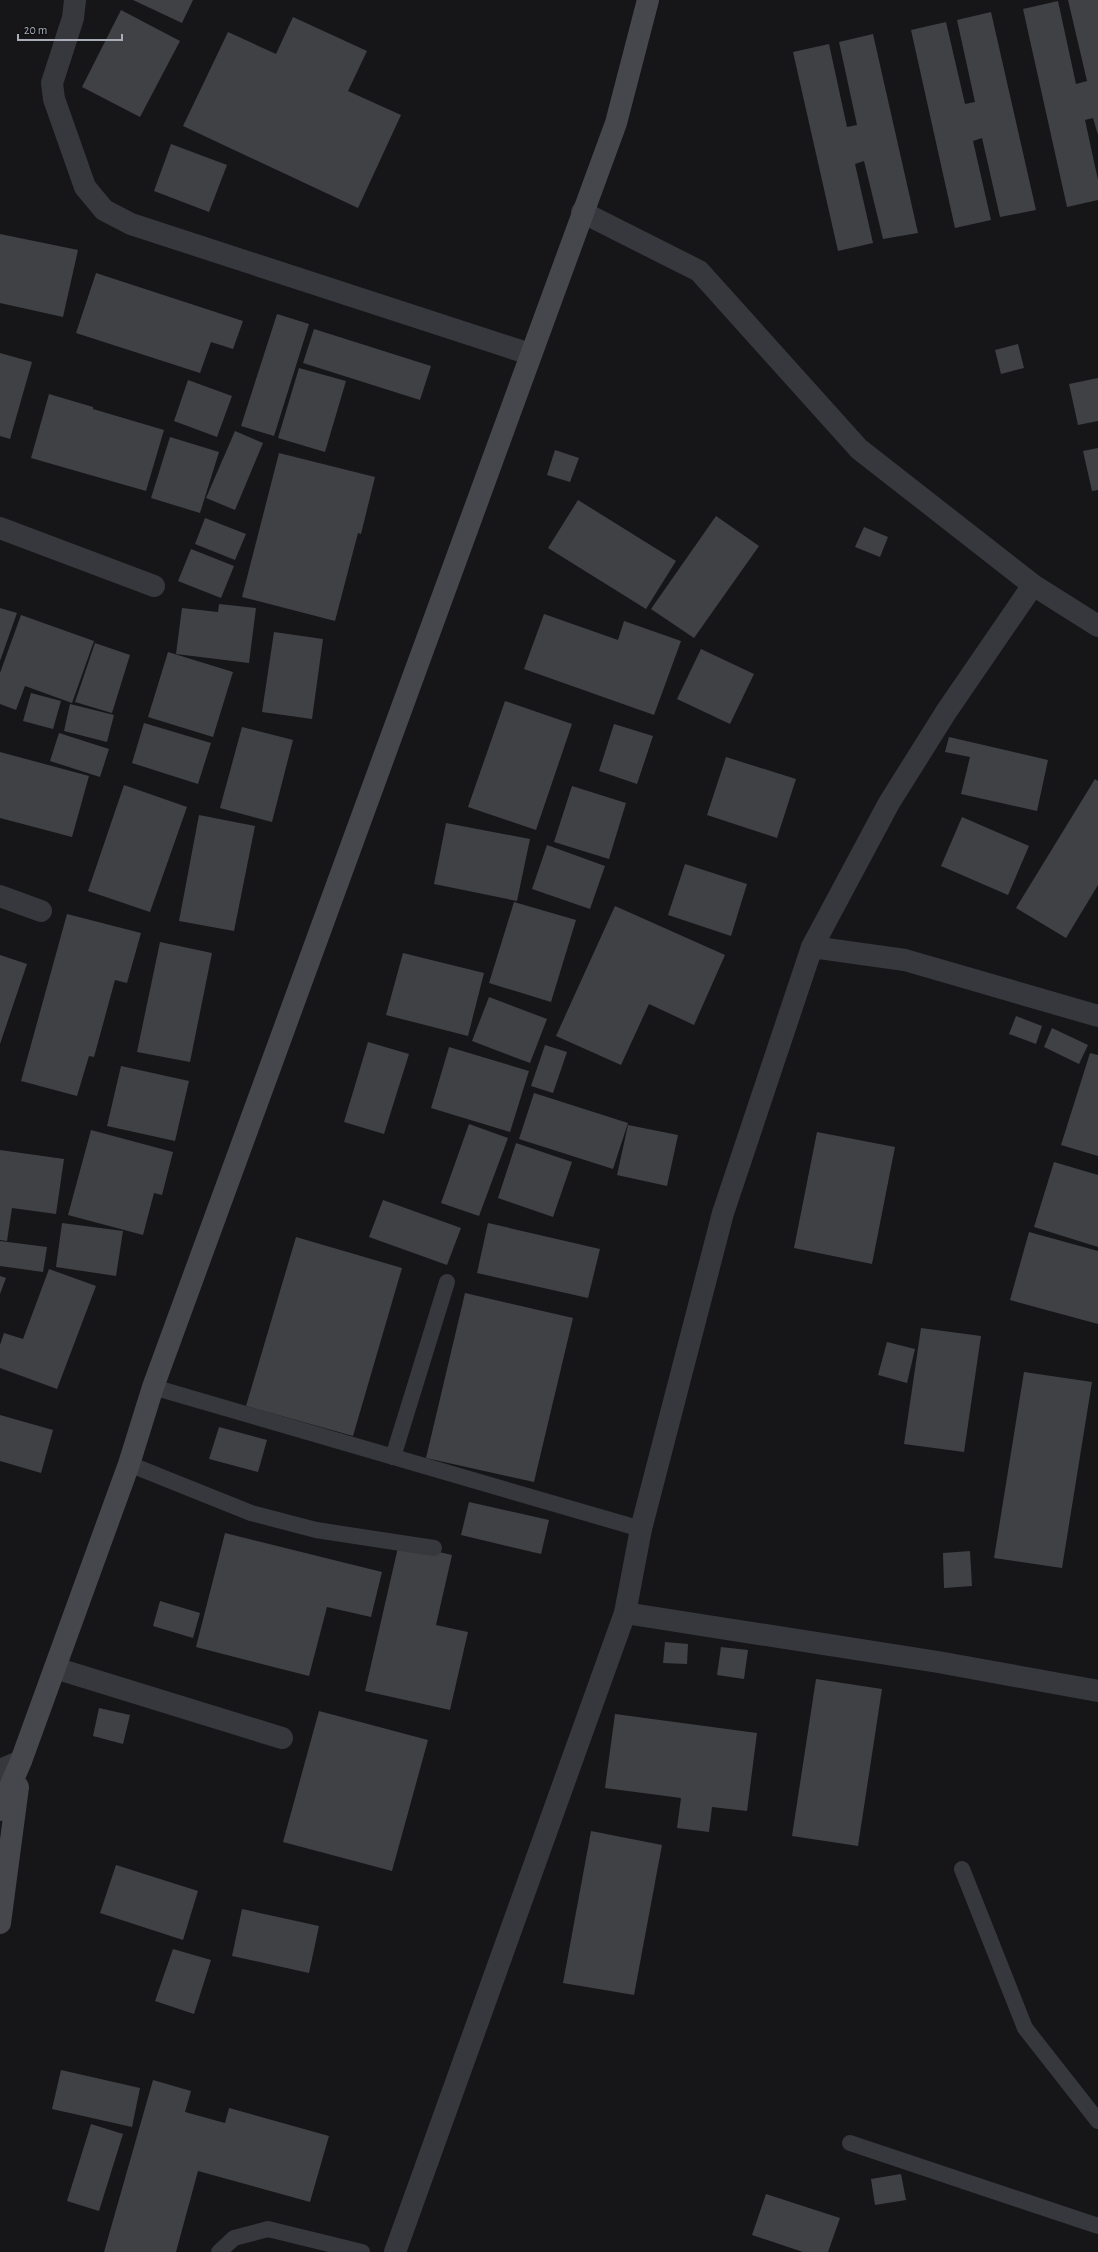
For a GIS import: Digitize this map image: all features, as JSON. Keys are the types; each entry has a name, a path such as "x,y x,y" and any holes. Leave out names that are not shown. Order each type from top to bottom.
{"main road":[{"path":"0,1810 21,1761 55,1668 129,1464 153,1387 582,212 616,123 648,0"},
{"path":"0,1923 21,1761"}],"street":[{"path":"75,0 73,18 52,83 53,93 85,187 104,210 131,224 530,354"},
{"path":"582,212 699,272 859,449 1034,585 1098,626"},
{"path":"0,528 154,586"},
{"path":"395,2252 625,1612 641,1529 723,1213 812,947 889,803 946,712 1034,585"},
{"path":"0,896 40,911"},
{"path":"812,947 905,960 1098,1016"},
{"path":"625,1612 938,1662 1098,1691"},
{"path":"55,1668 282,1738"},
{"path":"0,1770 21,1761"}],"lane":[{"path":"393,1457 446,1282"},
{"path":"153,1387 641,1529"},
{"path":"129,1464 251,1513 316,1530 434,1548"},
{"path":"962,1869 1025,2028 1098,2121"},
{"path":"850,2143 1098,2226"},
{"path":"219,2252 234,2238 268,2229 362,2252"}],"building":[{"path":"133,0 193,0 182,23"},
{"path":"1068,0 1098,0 1098,135 1093,118 1085,120 1098,180 1098,200 1067,207 1023,9 1058,1 1076,84 1087,81"},
{"path":"121,10 180,41 140,117 82,87"},
{"path":"991,12 1036,210 1000,217 982,138 973,141 991,220 955,228 911,30 946,22 965,104 975,102 957,20"},
{"path":"293,17 367,51 348,91 401,115 358,208 183,126 228,32 276,54"},
{"path":"873,34 918,233 883,239 864,161 855,164 873,243 838,251 793,52 829,44 847,127 857,125 839,42"},
{"path":"171,144 227,165 209,212 154,191"},
{"path":"0,234 78,250 63,317 0,303"},
{"path":"96,273 243,321 233,349 211,342 200,373 76,333"},
{"path":"277,314 309,324 274,436 241,426"},
{"path":"314,329 431,366 420,400 303,363"},
{"path":"1018,344 1024,368 1001,374 995,350"},
{"path":"0,353 32,362 10,439 0,436"},
{"path":"299,368 346,381 325,452 278,438"},
{"path":"1098,378 1098,421 1078,425 1069,384"},
{"path":"188,380 232,396 217,437 174,421"},
{"path":"49,394 164,430 146,491 31,458"},
{"path":"235,431 263,443 235,510 206,498"},
{"path":"170,437 219,452 200,513 151,498"},
{"path":"1098,448 1098,490 1092,491 1083,451"},
{"path":"555,450 579,458 570,482 547,475"},
{"path":"279,453 375,477 361,534 358,533 335,621 242,597"},
{"path":"578,500 676,561 646,609 548,548"},
{"path":"716,516 759,546 694,638 651,609"},
{"path":"205,518 246,534 235,560 195,544"},
{"path":"864,527 888,537 880,557 855,547"},
{"path":"191,549 234,566 221,598 178,581"},
{"path":"219,604 256,608 249,663 176,654 182,608 218,612"},
{"path":"0,608 17,613 0,661"},
{"path":"544,614 618,640 624,621 681,641 654,715 524,669"},
{"path":"21,615 94,641 72,703 25,686 16,710 0,704 0,673"},
{"path":"274,632 323,639 312,719 262,712"},
{"path":"95,643 130,655 112,713 75,702"},
{"path":"701,649 754,674 730,724 677,699"},
{"path":"168,652 233,672 213,737 148,717"},
{"path":"31,693 61,701 53,729 23,721"},
{"path":"505,701 572,724 536,830 468,807"},
{"path":"70,704 114,715 107,742 64,731"},
{"path":"144,723 211,743 198,784 132,763"},
{"path":"614,724 653,736 637,784 599,771"},
{"path":"242,727 293,740 272,822 220,808"},
{"path":"59,733 109,749 100,777 50,761"},
{"path":"949,737 1048,760 1037,811 961,794 970,757 945,752"},
{"path":"0,752 89,776 72,837 0,818"},
{"path":"726,757 796,779 777,838 707,815"},
{"path":"1095,779 1098,781 1098,885 1066,938 1016,908"},
{"path":"124,785 187,807 150,912 88,891"},
{"path":"572,786 626,803 609,859 554,842"},
{"path":"199,815 255,826 234,931 179,921"},
{"path":"962,817 1029,846 1008,895 941,866"},
{"path":"446,823 530,839 517,901 434,884"},
{"path":"547,845 605,866 590,909 532,889"},
{"path":"685,864 747,884 731,936 668,915"},
{"path":"514,902 576,920 551,1002 489,983"},
{"path":"615,906 725,955 694,1025 649,1004 621,1065 556,1036"},
{"path":"67,914 141,933 127,983 115,980 94,1057 89,1056 77,1096 21,1081"},
{"path":"160,942 212,953 190,1062 137,1052"},
{"path":"403,953 484,973 468,1036 386,1015"},
{"path":"0,955 27,964 0,1044"},
{"path":"489,997 547,1019 530,1063 472,1041"},
{"path":"1016,1016 1042,1026 1036,1044 1009,1034"},
{"path":"1052,1028 1088,1045 1079,1064 1044,1047"},
{"path":"368,1042 409,1054 384,1134 344,1122"},
{"path":"545,1045 567,1052 553,1093 531,1086"},
{"path":"449,1047 529,1071 510,1132 431,1108"},
{"path":"1090,1053 1098,1055 1098,1156 1061,1145"},
{"path":"121,1066 189,1081 175,1141 107,1126"},
{"path":"534,1093 628,1123 613,1169 519,1139"},
{"path":"469,1124 508,1138 479,1216 441,1203"},
{"path":"628,1125 678,1135 667,1186 617,1175"},
{"path":"91,1130 173,1152 162,1195 154,1193 143,1235 68,1215"},
{"path":"817,1132 895,1147 872,1264 794,1248"},
{"path":"516,1143 572,1162 553,1217 498,1198"},
{"path":"0,1150 64,1159 56,1214 12,1208 7,1241 0,1240"},
{"path":"1054,1162 1098,1175 1098,1247 1034,1227"},
{"path":"383,1200 461,1228 447,1265 369,1237"},
{"path":"62,1223 123,1231 116,1276 56,1267"},
{"path":"488,1223 600,1249 588,1298 477,1273"},
{"path":"1029,1232 1098,1251 1098,1324 1010,1300"},
{"path":"296,1237 402,1268 353,1436 246,1406"},
{"path":"0,1241 47,1247 43,1272 0,1266"},
{"path":"49,1269 96,1286 57,1389 0,1368 0,1345 4,1333 23,1339"},
{"path":"0,1276 6,1278 0,1294"},
{"path":"465,1293 573,1318 534,1482 426,1458"},
{"path":"921,1328 981,1336 964,1452 904,1444"},
{"path":"887,1342 915,1349 907,1383 878,1375"},
{"path":"1024,1372 1092,1382 1062,1568 994,1558"},
{"path":"0,1415 53,1430 41,1473 0,1461"},
{"path":"219,1427 267,1440 258,1472 209,1459"},
{"path":"469,1502 549,1520 541,1554 461,1535"},
{"path":"225,1533 382,1572 371,1617 327,1607 309,1676 196,1647"},
{"path":"399,1543 452,1555 436,1625 468,1632 450,1710 365,1691"},
{"path":"970,1551 972,1586 944,1588 943,1553"},
{"path":"160,1601 200,1613 193,1638 153,1626"},
{"path":"665,1642 688,1644 687,1664 663,1663"},
{"path":"721,1647 748,1650 744,1679 717,1675"},
{"path":"816,1679 882,1689 858,1846 792,1836"},
{"path":"99,1708 130,1715 123,1744 93,1736"},
{"path":"319,1711 428,1740 392,1871 283,1842"},
{"path":"615,1714 757,1733 747,1811 712,1807 709,1832 677,1828 681,1798 605,1788"},
{"path":"591,1831 662,1845 634,1995 563,1983"},
{"path":"116,1865 198,1891 183,1940 100,1913"},
{"path":"242,1909 319,1926 309,1973 232,1956"},
{"path":"173,1949 211,1960 194,2014 155,2001"},
{"path":"61,2070 140,2088 132,2127 52,2109"},
{"path":"153,2080 191,2091 185,2112 225,2123 229,2108 329,2136 310,2202 198,2171 176,2252 104,2252"},
{"path":"91,2124 123,2134 99,2211 67,2201"},
{"path":"901,2174 906,2200 875,2205 871,2179"},
{"path":"766,2194 840,2218 828,2252 803,2252 752,2235"}]}
